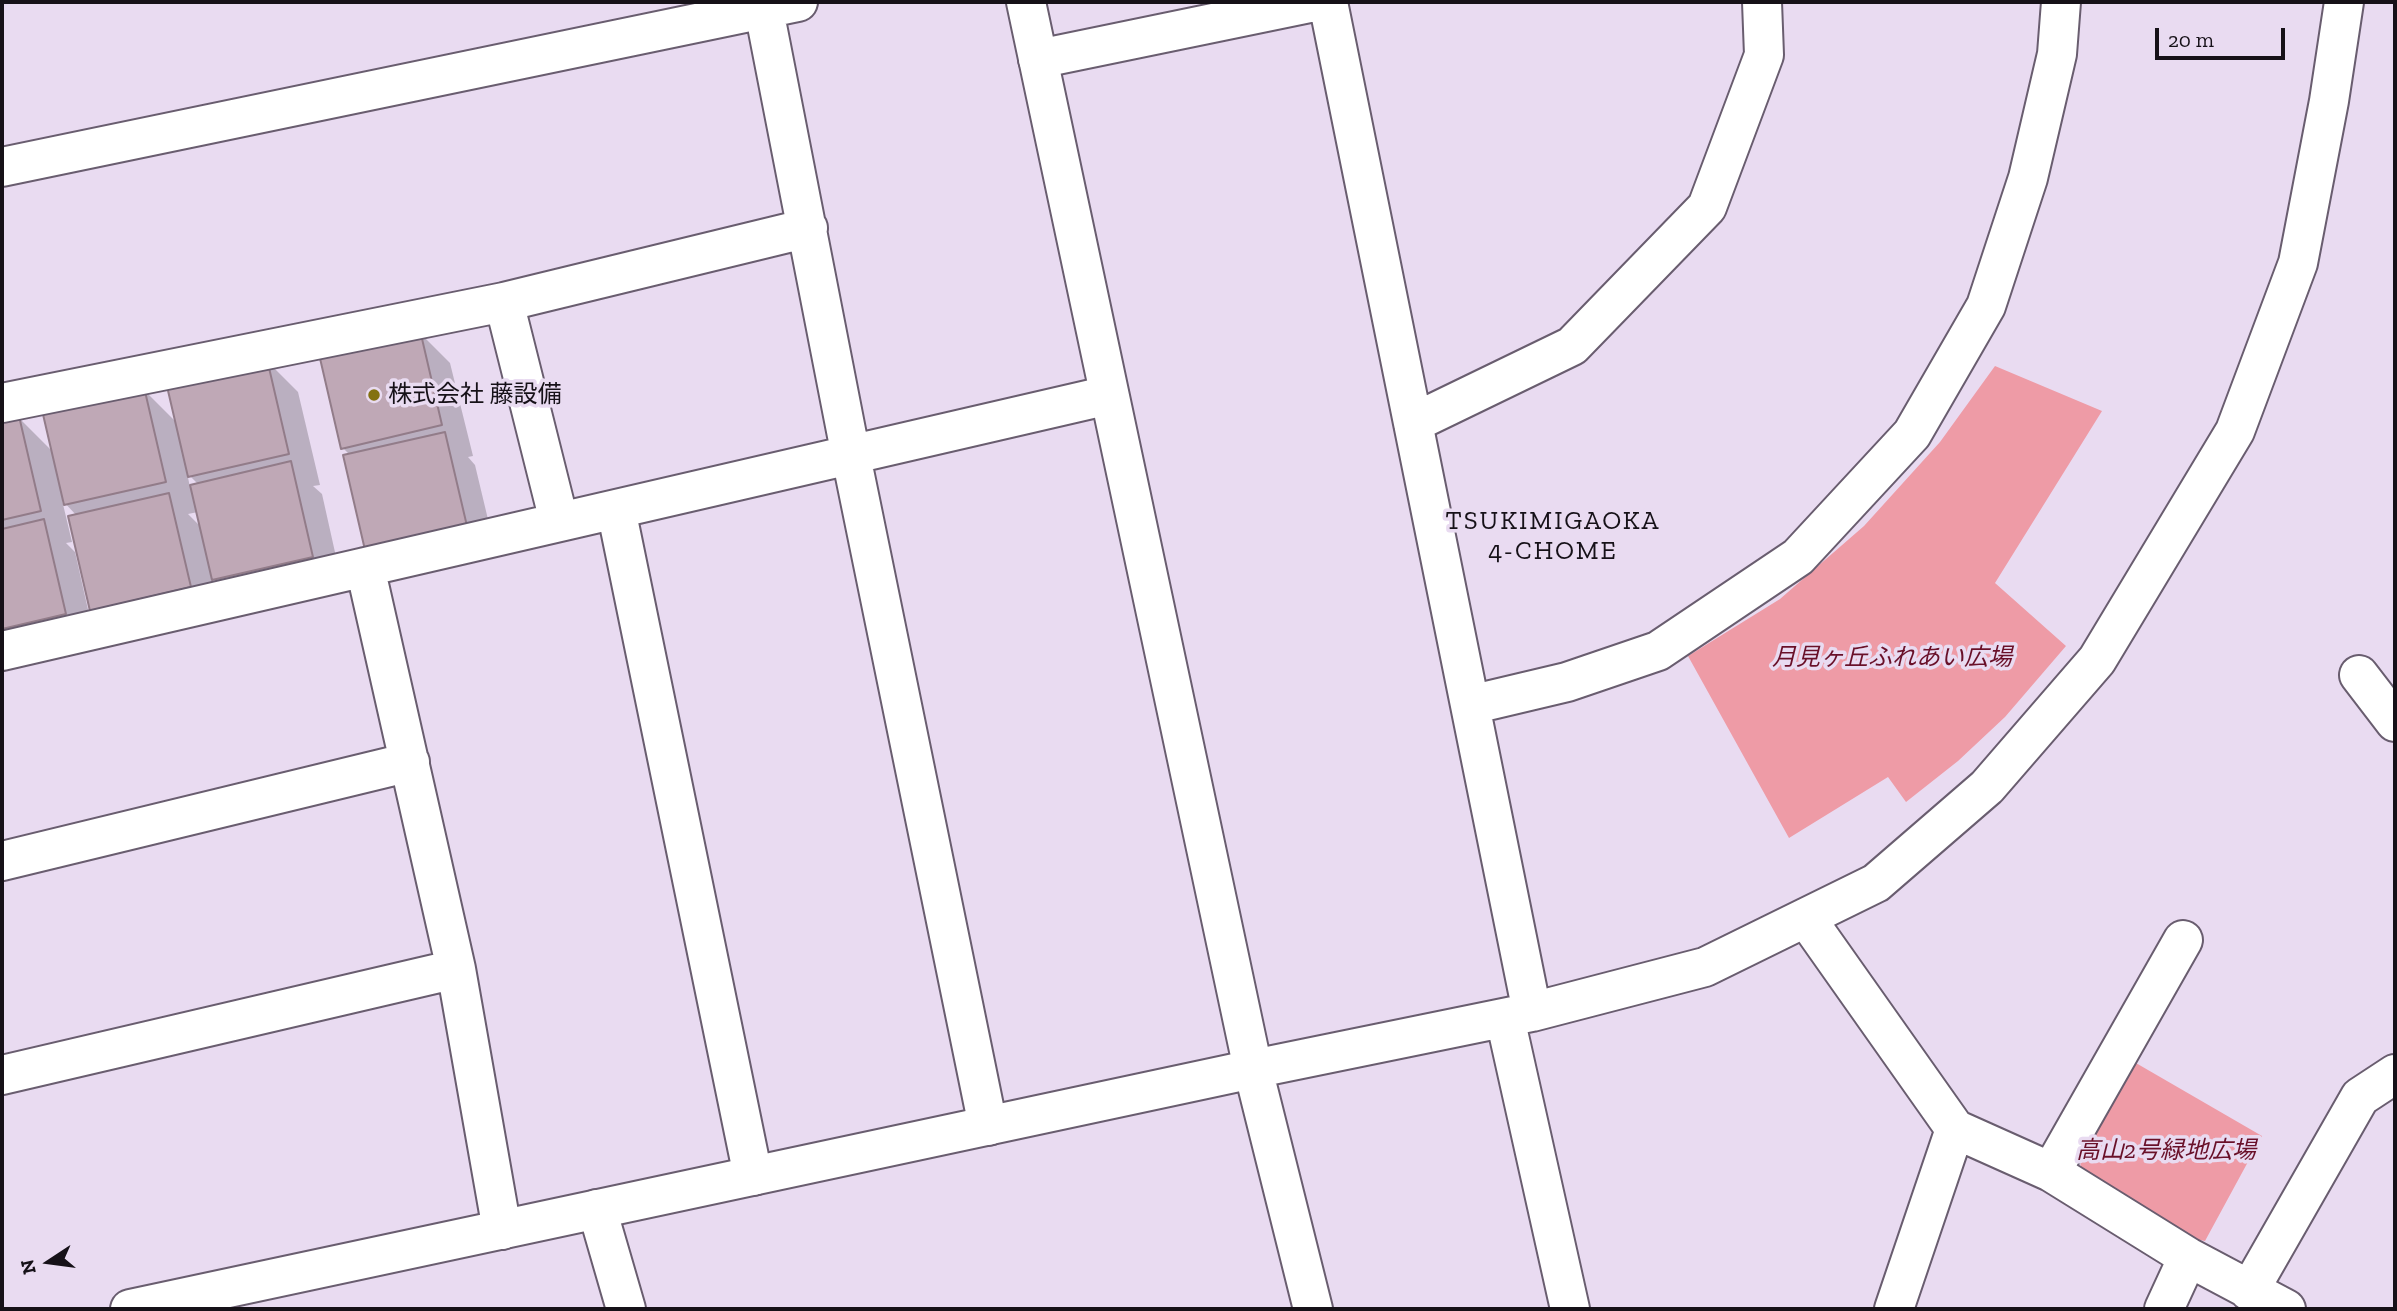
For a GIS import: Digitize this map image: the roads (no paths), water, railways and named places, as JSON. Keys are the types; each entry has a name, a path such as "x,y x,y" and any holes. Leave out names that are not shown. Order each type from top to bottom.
{"street":[{"path":"1026,2 1253,1069 1313,1309"},
{"path":"1038,59 1315,2"},
{"path":"1328,2 1469,705 1570,1309"},
{"path":"1412,424 1572,346 1707,207 1764,55 1762,2"},
{"path":"1469,705 1567,682 1658,651 1798,557 1912,434 1986,306 2028,178 2057,54 2061,2"},
{"path":"143,1308 1253,1069 1519,1015 1705,967 1876,883 1987,787 2097,660 2235,431 2298,263 2329,102 2344,2"},
{"path":"2,167 781,6 808,228 851,456 988,1126"},
{"path":"2,403 504,302 808,228"},
{"path":"504,302 559,521"},
{"path":"2,651 1109,395"},
{"path":"616,509 753,1176"},
{"path":"365,567 456,969 502,1230"},
{"path":"2359,675 2395,722"},
{"path":"2,861 410,762"},
{"path":"1806,918 1955,1129 2051,1172 2188,1257 2286,1309"},
{"path":"2051,1172 2183,940"},
{"path":"2,1075 456,969"},
{"path":"2249,1291 2360,1097 2395,1074"},
{"path":"1894,1309 1955,1129"},
{"path":"597,1209 626,1309"},
{"path":"2164,1309 2188,1257"}],"place":[{"name":"株式会社 藤設備","path":"374,395"}],"district":[{"name":"TSUKIMIGAOKA 4-CHOME","path":"1553,537"}],"park label":[{"name":"月見ヶ丘ふれあい広場","path":"1892,658"},
{"name":"高山2号緑地広場","path":"2166,1151"}]}
